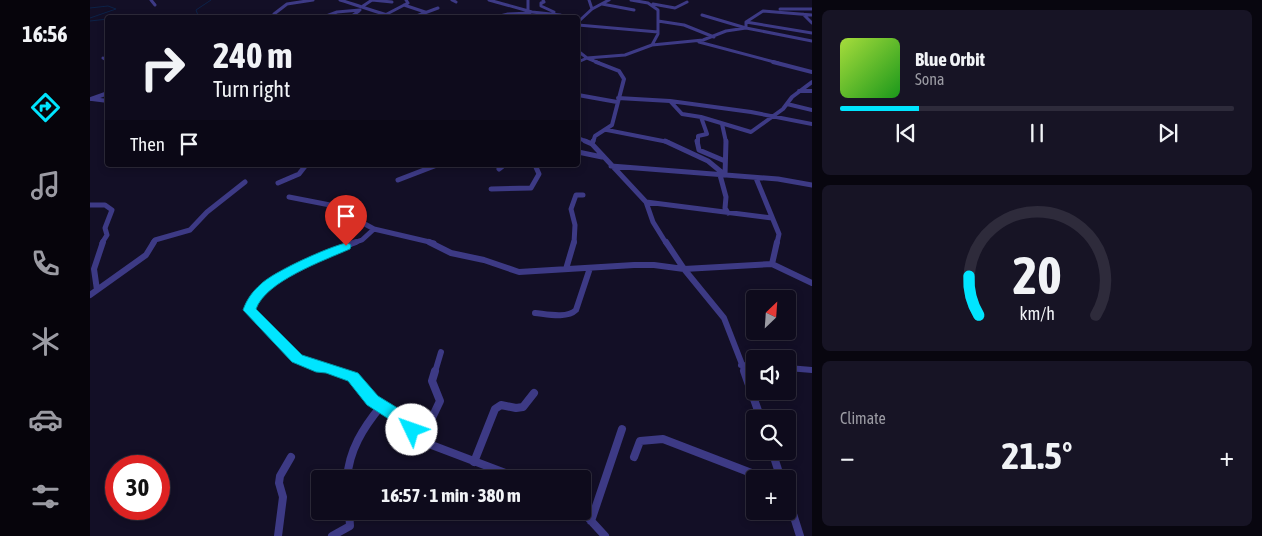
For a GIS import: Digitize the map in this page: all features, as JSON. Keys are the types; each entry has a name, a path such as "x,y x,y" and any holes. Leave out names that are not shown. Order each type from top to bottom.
{"street":[{"path":"151,0 155,5"},
{"path":"274,14 287,4 312,0"},
{"path":"340,0 363,6 385,15 408,2 406,0"},
{"path":"363,6 371,0 392,2"},
{"path":"452,0 456,2"},
{"path":"489,0 532,12 560,14"},
{"path":"528,0 528,11"},
{"path":"543,0 544,2 541,6 560,14"},
{"path":"589,0 592,9"},
{"path":"580,22 592,9 610,0"},
{"path":"631,0 675,8 687,2"},
{"path":"404,4 426,12"},
{"path":"602,4 634,10"},
{"path":"651,4 658,11 656,29 658,32 652,45"},
{"path":"329,15 337,12 368,8"},
{"path":"419,15 438,8"},
{"path":"746,22 761,12 772,9 812,9"},
{"path":"354,15 360,10"},
{"path":"504,15 532,12"},
{"path":"761,12 812,15"},
{"path":"549,15 554,14"},
{"path":"802,14 812,23"},
{"path":"702,15 746,28 812,41"},
{"path":"658,21 684,25 714,37"},
{"path":"746,22 746,28"},
{"path":"746,22 812,33"},
{"path":"580,24 658,32"},
{"path":"580,61 586,58 625,55 652,45 694,41 714,37 726,31 746,28"},
{"path":"694,41 812,72"},
{"path":"580,53 586,58 619,71 624,79 612,125 595,136 592,144"},
{"path":"670,101 682,114 701,117 751,132 774,116 799,91 812,82"},
{"path":"799,91 812,91"},
{"path":"90,99 105,94"},
{"path":"580,95 618,100 655,99 774,116 812,124"},
{"path":"90,99 105,101"},
{"path":"787,104 812,110"},
{"path":"701,117 707,134 698,136 699,150 725,161"},
{"path":"722,124 727,146 724,175 725,208 728,212"},
{"path":"607,130 663,140 708,161 724,175"},
{"path":"580,139 592,144 602,157 646,202 653,222 684,270 724,318 729,327 758,410"},
{"path":"580,152 602,157"},
{"path":"611,166 756,178 812,185"},
{"path":"278,183 299,174 304,167"},
{"path":"398,180 432,167"},
{"path":"491,189 531,188 539,174 537,167"},
{"path":"756,178 779,234 772,264"},
{"path":"90,295 146,255 155,240 190,230 207,212 244,182"},
{"path":"566,269 574,242 576,222 570,209 576,195 583,195"},
{"path":"289,197 330,204 374,229 433,243 451,253 484,260 519,272 654,265 684,270 698,267 772,264 812,283"},
{"path":"646,202 772,218"},
{"path":"90,205 105,205 112,210 105,228 107,236 100,248 92,270 91,280 97,290"},
{"path":"374,229 362,240 335,250 266,286 253,300 249,310 297,358 353,377 372,400 404,420 421,441 497,470"},
{"path":"535,313 556,315 573,313 576,310 590,268"},
{"path":"421,441 440,401 432,381 441,352"},
{"path":"741,365 746,365"},
{"path":"796,369 812,370"},
{"path":"474,462 498,405 523,407 534,393"},
{"path":"349,470 350,458 360,432 382,406"},
{"path":"605,536 591,521 622,429"},
{"path":"634,457 640,441 663,439 746,471"},
{"path":"278,536 283,497 279,483 280,476 291,457"},
{"path":"332,536 350,526 350,520"},
{"path":"795,520 800,536"}],"waterway":[{"path":"198,15 196,10 211,0"},
{"path":"90,8 108,6 116,9 90,18"},
{"path":"90,21 105,19"}],"route":[{"path":"346,246 312,261 266,286 253,300 249,310 290,353 316,366 353,377 372,400 404,420 412,430"}]}
